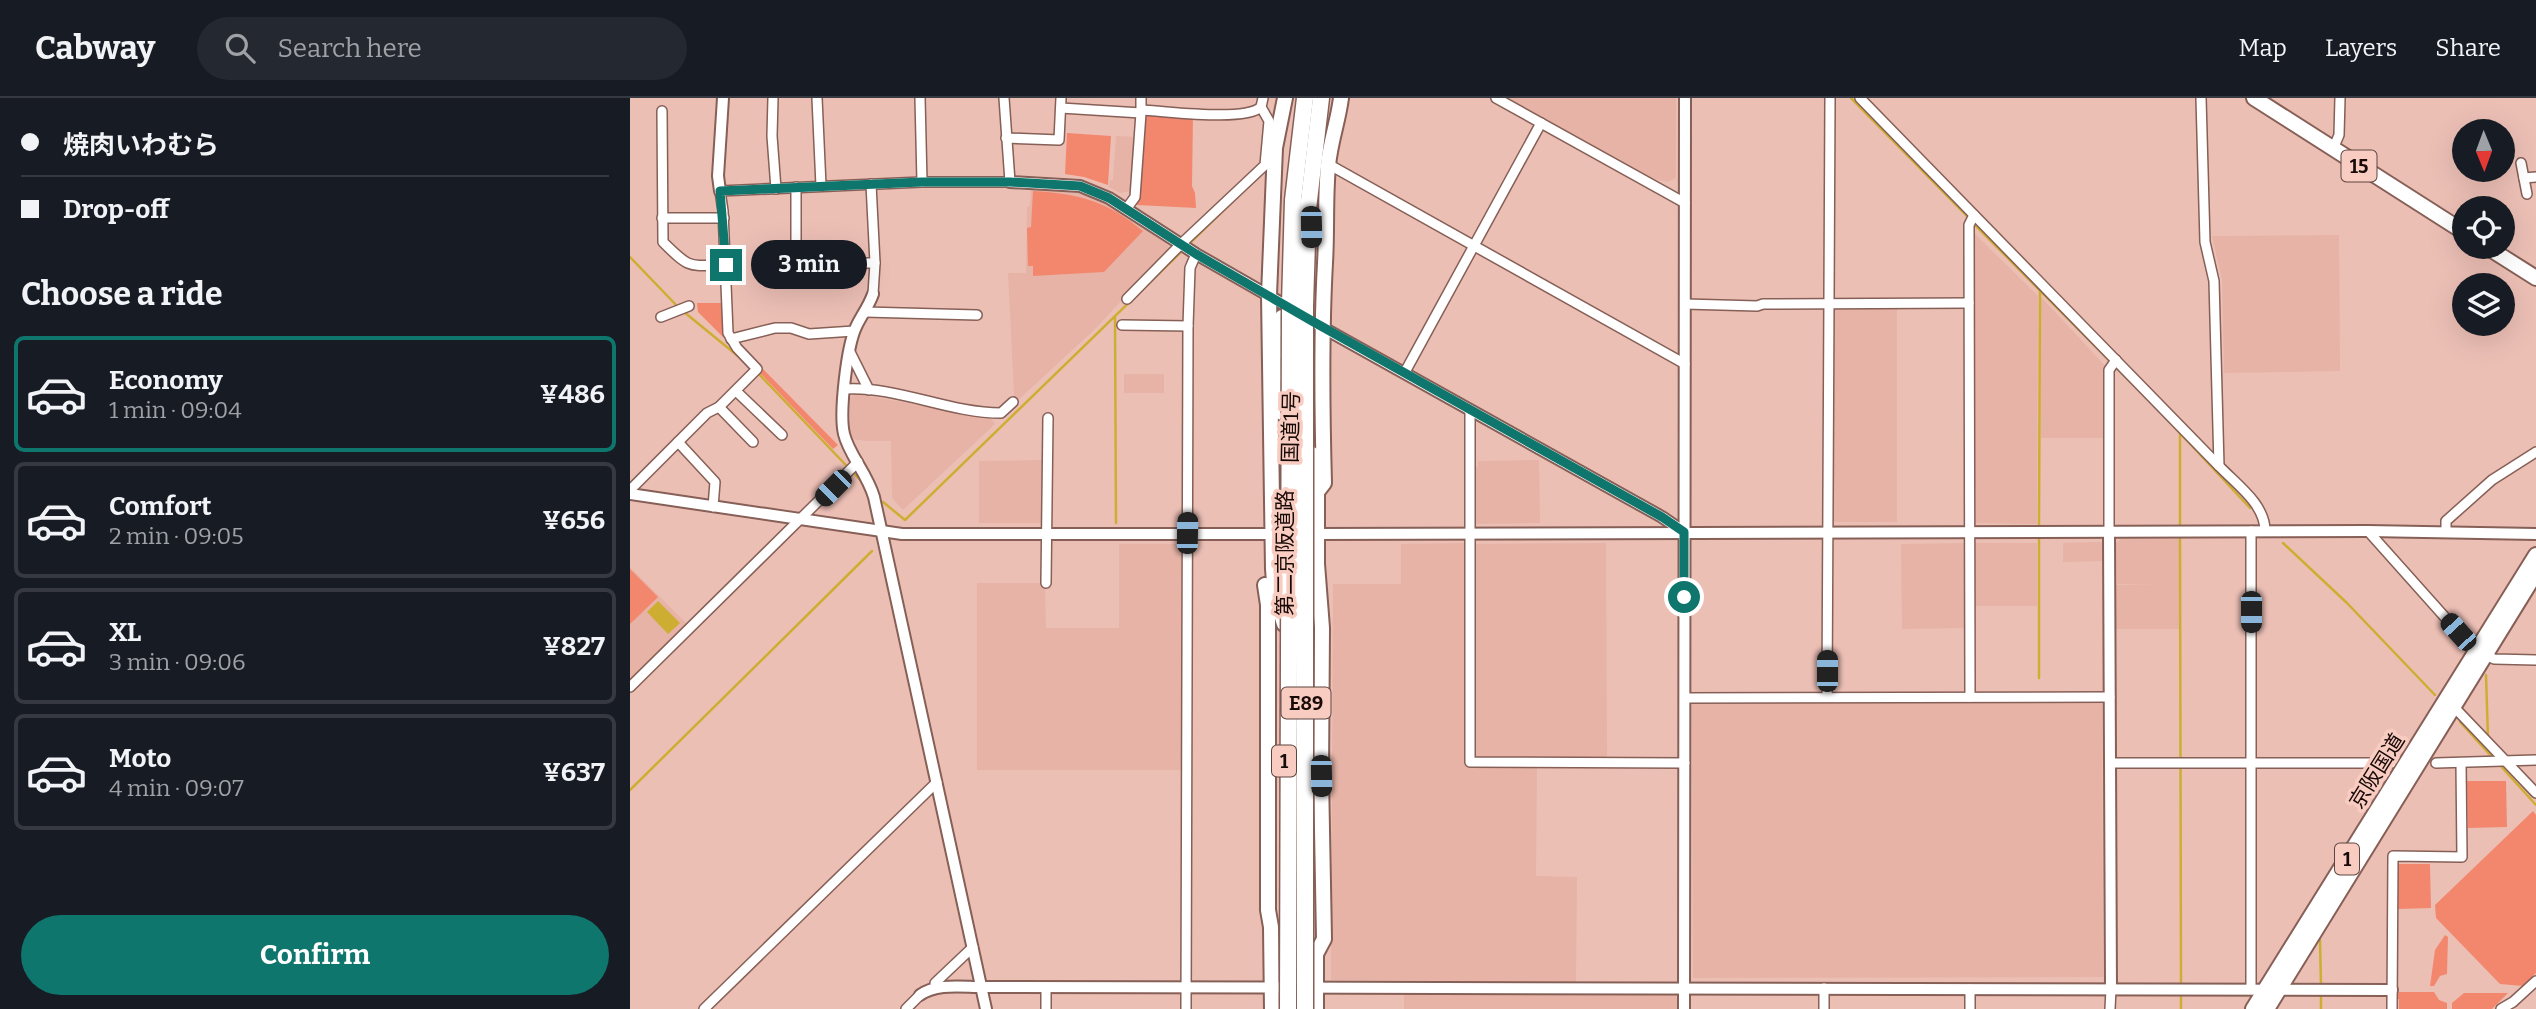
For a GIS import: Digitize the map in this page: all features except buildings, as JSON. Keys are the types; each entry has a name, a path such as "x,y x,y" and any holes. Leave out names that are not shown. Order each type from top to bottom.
{"highway":[{"name":"第二京阪道路","path":"1286,1009 1290,304 1293,200 1305,98"},
{"name":"第二京阪道路","path":"1307,1009 1305,306 1308,209 1321,98"}],"main road":[{"path":"1284,624 1275,594 1273,569 1279,534 1270,475 1269,295 1275,148 1285,98"},
{"name":"国道1号","path":"1286,1009 1278,987 1284,910 1284,624 1279,534 1284,457 1281,370 1289,188 1299,98"},
{"name":"国道1号","path":"1307,1009 1312,988 1308,613 1313,534 1312,454 1318,325 1311,227 1315,169 1326,98"},
{"path":"1317,492 1324,483 1318,325 1326,261 1328,164 1331,137 1338,125 1339,98"},
{"name":"15","path":"2254,98 2452,224"},
{"path":"1272,206 1289,188"},
{"path":"1311,227 1318,257 1322,296"},
{"path":"2506,259 2536,278"},
{"path":"1312,454 1317,492 1313,534 1321,593 1324,939 1316,954"},
{"path":"1270,475 1275,465 1284,457"},
{"name":"京阪国道","path":"2267,1009 2265,989 2388,822 2448,708 2535,556"},
{"path":"1272,1009 1278,987 1268,910 1268,605 1265,592 1266,579 1273,569"},
{"name":"京阪国道","path":"2481,654 2536,573"},
{"path":"1308,613 1321,593"},
{"name":"京阪国道","path":"2253,1009 2406,765 2448,708"},
{"path":"1271,927 1284,910"},
{"path":"1312,926 1316,954 1312,988 1316,1009"}],"street":[{"path":"630,492 706,413 719,407 757,369 731,339 728,328 724,218 718,176 723,98"},
{"path":"773,98 772,136 776,189"},
{"path":"817,98 821,186"},
{"path":"921,98 922,182"},
{"path":"1004,98 1010,182"},
{"path":"1126,208 1135,197 1141,98"},
{"path":"1496,98 1685,203"},
{"path":"1684,1009 1685,98"},
{"path":"1827,697 1830,98"},
{"path":"1860,98 2257,505 2265,520 2264,531"},
{"path":"2202,98 2205,242 2214,281 2219,466"},
{"path":"2333,149 2339,135 2340,98"},
{"path":"1006,138 1059,140 1061,103 1141,112 1232,115 1255,113 1262,103"},
{"path":"1127,299 1265,165 1269,121 1262,103"},
{"path":"662,111 663,242 684,263 695,266 726,265"},
{"path":"1405,372 1541,123"},
{"path":"2521,163 2527,194"},
{"path":"1328,164 1685,364"},
{"path":"2524,178 2536,177"},
{"path":"720,191 922,182 1010,182 1080,186 1126,208 1196,254 1318,325 1662,517 1684,532"},
{"path":"871,184 873,294 854,331 845,389 844,433 870,484 986,1009"},
{"path":"796,187 796,254"},
{"path":"1970,697 1969,225 1974,215"},
{"path":"662,218 724,218"},
{"path":"1186,1009 1188,326 1190,268 1196,254"},
{"path":"836,263 874,263"},
{"path":"1685,304 1757,306 1969,303"},
{"path":"661,317 689,306"},
{"path":"865,312 977,315"},
{"path":"1122,325 1188,326"},
{"path":"731,339 775,328 809,334 854,331"},
{"path":"850,352 869,390"},
{"path":"2110,1009 2109,370 2116,360"},
{"path":"845,389 869,390 979,413 1001,412 1013,402"},
{"path":"737,391 782,435"},
{"path":"719,407 753,442"},
{"path":"1469,410 1470,762 1685,763"},
{"path":"1046,583 1048,418"},
{"path":"678,442 715,482 713,507"},
{"path":"2446,531 2446,522 2492,480 2536,452"},
{"path":"630,687 858,462"},
{"path":"630,492 713,507 902,534 1468,535 2251,531 2536,534"},
{"path":"2251,531 2251,763 2265,989"},
{"path":"2368,531 2481,654 2494,659 2536,660"},
{"path":"2518,533 2529,540 2535,556"},
{"path":"1685,698 2110,697"},
{"path":"2448,708 2536,793"},
{"path":"2436,763 2536,760"},
{"path":"2110,763 2391,763"},
{"path":"2392,1009 2393,856 2462,857 2461,763"},
{"path":"704,1009 937,782"},
{"path":"935,983 973,947"},
{"path":"2505,1008 2536,981"},
{"path":"906,1009 928,989 940,987 2392,990"},
{"path":"1046,987 1046,1009"},
{"path":"1824,988 1824,1009"},
{"path":"1970,989 1970,1009"}],"shaded area":[{"path":"1508,98 1676,98 1676,178 1667,182 1648,177"},
{"path":"1144,114 1193,116 1192,186 1196,208 1137,205"},
{"path":"1067,133 1111,136 1108,185 1065,174"},
{"path":"1116,136 1136,137 1132,190 1120,193 1109,187 1110,180 1113,180"},
{"path":"1031,189 1073,191 1101,201 1168,245 1170,250 1129,290 1093,331 1015,403 1011,399 1014,395 1008,273 1026,273 1027,207 1030,206"},
{"path":"1033,191 1065,194 1092,201 1117,213 1143,231 1104,272 1033,276 1033,266 1028,266 1027,228 1031,227"},
{"path":"1973,232 2038,296 2037,524 1973,523"},
{"path":"2339,235 2340,371 2224,373 2222,280 2212,236"},
{"path":"2041,297 2107,368 2107,438 2041,438"},
{"path":"697,303 722,303 724,338 698,312"},
{"path":"1834,308 1897,309 1897,522 1833,522"},
{"path":"763,369 838,445 833,449 760,373"},
{"path":"1124,374 1164,374 1164,393 1124,393"},
{"path":"855,394 990,417 995,424 903,510 892,498 891,441 866,441 853,439 850,435 850,398"},
{"path":"1044,460 1044,519 1040,523 979,523 979,461"},
{"path":"1539,460 1540,523 1473,524 1472,467 1478,467 1478,461"},
{"path":"2121,539 2179,539 2179,629 2115,629 2114,585 2157,584 2117,584 2116,543"},
{"path":"2100,542 2106,547 2105,561 2063,562 2063,543"},
{"path":"1466,543 1466,765 1537,765 1536,876 1577,877 1576,982 1331,980 1333,584 1401,584 1401,544"},
{"path":"1606,543 1607,760 1473,761 1471,544"},
{"path":"1967,543 1968,628 1902,629 1901,544"},
{"path":"1973,543 2037,543 2037,606 1973,606"},
{"path":"1119,544 1181,544 1181,770 977,770 977,583 1045,583 1046,628 1119,628"},
{"path":"630,567 688,625 630,682"},
{"path":"630,569 658,597 630,624"},
{"path":"658,601 680,623 668,634 647,612"},
{"path":"2102,701 2103,977 1693,978 1692,702"},
{"path":"2467,781 2506,781 2507,827 2468,828"},
{"path":"2533,811 2536,815 2536,973 2523,986 2500,984 2436,918 2435,905"},
{"path":"2397,864 2430,864 2431,908 2398,909"},
{"path":"2445,935 2448,937 2447,974 2440,976 2434,986 2430,986 2435,950"},
{"path":"1667,991 1676,995 1678,1009 1404,1009 1404,992"},
{"path":"2399,992 2434,992 2439,1000 2447,1003 2447,1009 2399,1009 2399,999 2396,999"},
{"path":"2464,993 2508,993 2492,1009 2452,1009 2452,1003"}],"waterway":[{"path":"1851,98 1969,218"},
{"path":"1191,242 1232,202"},
{"path":"1973,223 2129,380"},
{"path":"883,502 905,520 1180,253"},
{"path":"630,257 679,308"},
{"path":"2039,527 2040,290"},
{"path":"684,312 744,361"},
{"path":"1115,317 1116,523"},
{"path":"757,372 863,483"},
{"path":"2165,417 2250,508"},
{"path":"2180,432 2180,530"},
{"path":"2039,534 2039,678"},
{"path":"2180,536 2181,985"},
{"path":"2283,543 2347,603 2435,695"},
{"path":"630,790 872,551"},
{"path":"2486,675 2488,738"},
{"path":"2460,722 2493,758"},
{"path":"2498,763 2536,805"},
{"path":"2320,940 2321,986"},
{"path":"2181,991 2181,1009"},
{"path":"2321,993 2321,1009"}],"route":[{"path":"726,265 720,191 922,182 1010,182 1080,186 1139,215 1196,254 1324,328 1662,517 1684,532 1684,597"}]}
